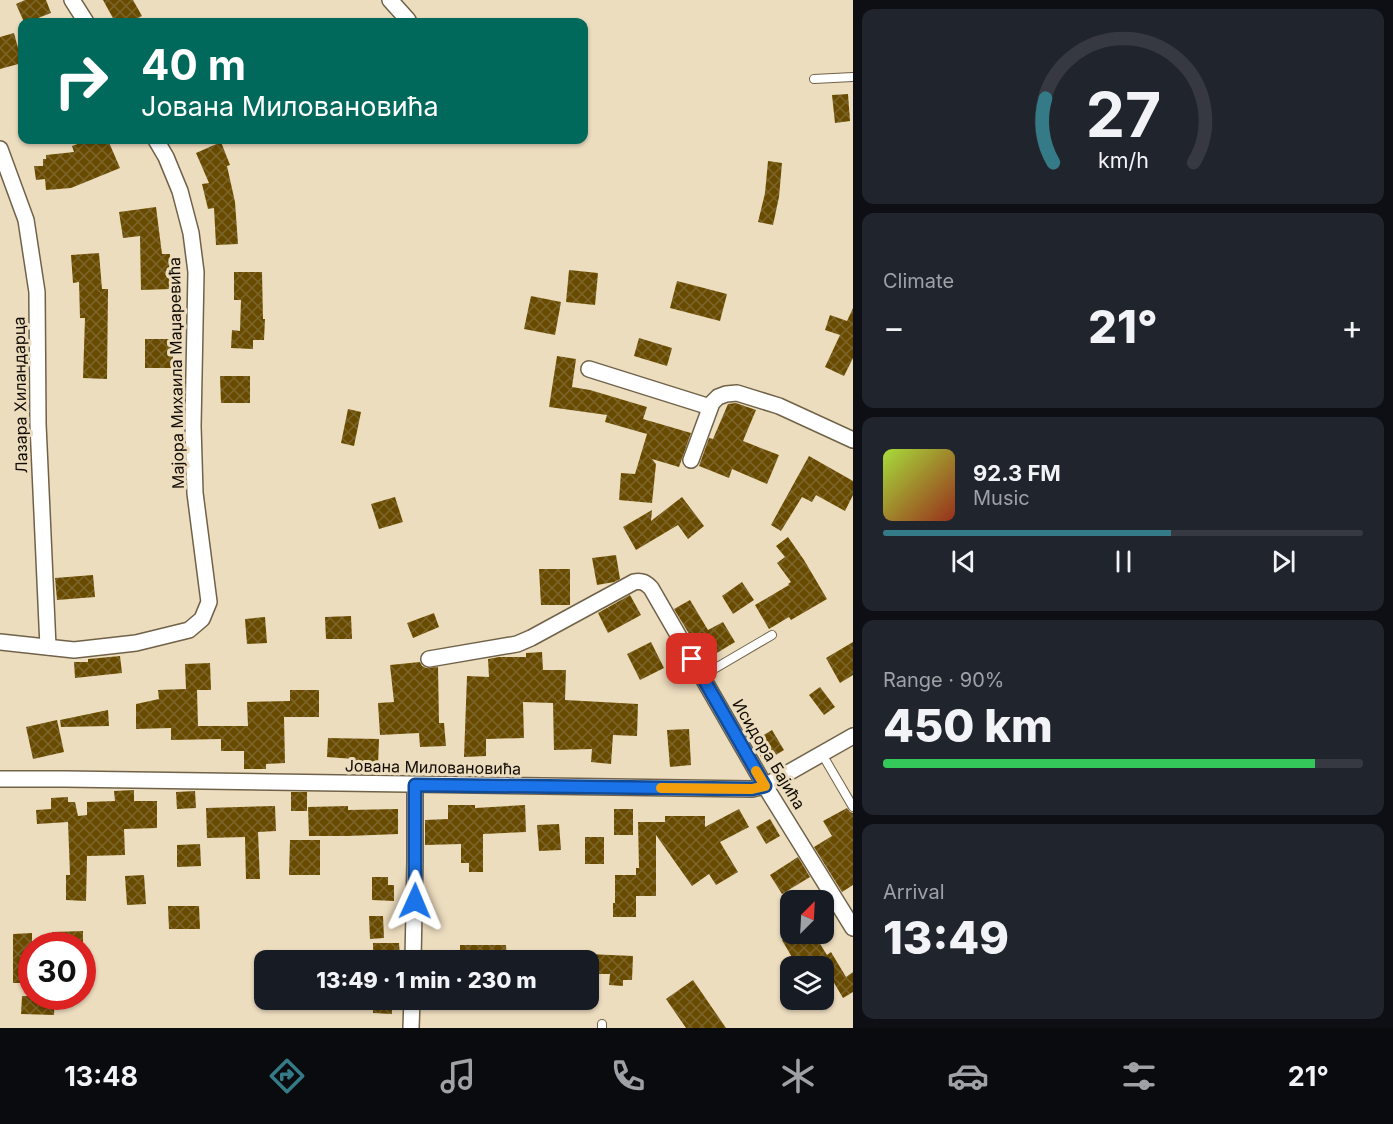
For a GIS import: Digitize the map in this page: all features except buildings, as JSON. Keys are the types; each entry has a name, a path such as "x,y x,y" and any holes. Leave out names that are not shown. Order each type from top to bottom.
{"street":[{"path":"72,0 83,18"},
{"path":"390,0 406,18"},
{"name":"Мајора Михаила Маџаревића","path":"0,642 75,650 136,643 189,630 202,619 209,602 195,493 193,426 196,272 191,233 180,191 158,144"},
{"name":"Лазара Хиландарца","path":"0,148 26,220 37,292 38,424 48,647"},
{"path":"589,369 710,407"},
{"path":"691,460 710,407 718,397 726,394 737,393 779,406 853,440"},
{"name":"Исидора Бајића","path":"429,659 516,644 634,582 643,582 651,588 765,786 853,928"},
{"name":"Јована Миловановића","path":"0,779 752,789 765,786 853,736"},
{"path":"413,950 415,785"},
{"path":"411,1028 412,1010"}],"lane":[{"path":"814,79 853,77"},
{"path":"702,676 772,635"},
{"path":"822,754 853,807"}],"slow traffic":[{"path":"661,788 752,789 765,786 756,771"}],"route":[{"path":"415,901 415,785 752,789 765,786 692,659"}]}
